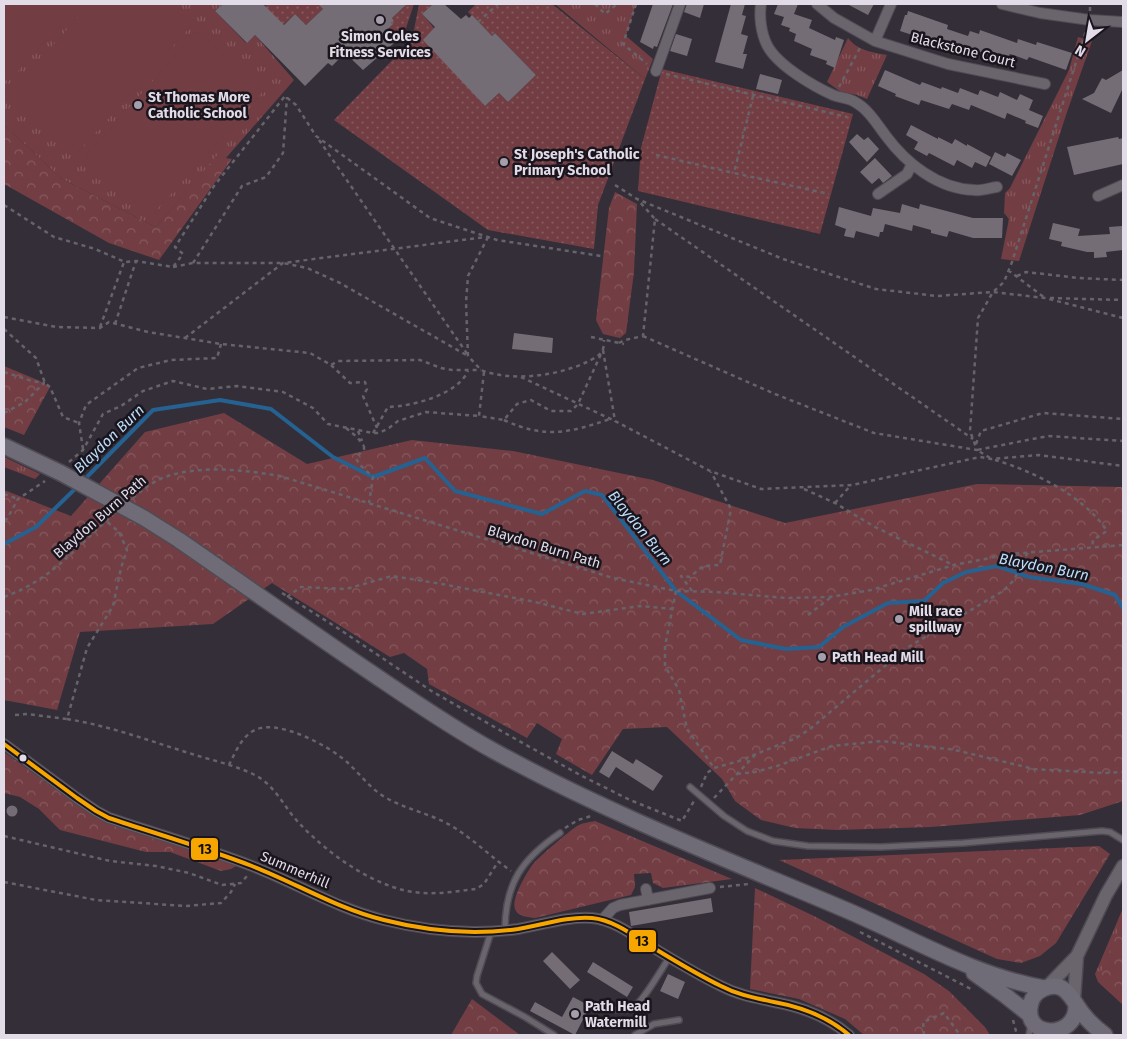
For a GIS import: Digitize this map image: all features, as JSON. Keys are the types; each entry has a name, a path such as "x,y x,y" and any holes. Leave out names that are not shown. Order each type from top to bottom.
{"main road":[{"path":"4,446 59,472 144,518 430,712 543,778 666,834 856,914 958,962 1026,985 1063,989 1069,993 1084,1016 1105,1035"},
{"path":"958,962 1006,996 1031,1017 1040,1029 1052,1033 1078,1035"},
{"path":"1031,1017 1032,999 1035,994 1046,988"},
{"path":"1059,1033 1073,1021 1076,1014 1075,1003"}],"street":[{"path":"659,72 680,4"},
{"path":"762,4 760,15 767,45 787,68 814,85 834,95 855,102 872,117 887,138 912,164 927,176 954,186 974,190 996,187"},
{"name":"Blackstone Court","path":"817,4 834,18 871,39 948,64 1045,84"},
{"path":"871,39 891,4"},
{"path":"1002,4 1040,13 1090,20 1123,22"},
{"path":"878,194 907,174 912,164"},
{"path":"1098,196 1123,185"},
{"name":"Summerhill","path":"4,744 96,811 109,818 252,866 383,920 442,929 491,932 577,918 602,920"},
{"path":"1046,988 1077,956 1106,895 1123,866"},
{"path":"710,888 647,894 614,908 602,920 626,931 722,987 746,996 797,1007 813,1013 830,1021 849,1035"},
{"path":"1075,1003 1077,956"}],"lane":[{"path":"690,787 736,825 747,831 773,841 808,846 881,847 944,844 1036,838 1102,831 1110,832 1123,840"},
{"path":"505,930 506,907 516,875 541,846 560,833"},
{"path":"491,932 477,976 476,983 478,989 488,998 525,1017 554,1035"},
{"path":"598,1004 620,1010 636,1006 669,957"},
{"path":"1029,1035 1031,1017"},
{"path":"635,1035 654,1024 679,1020"}],"path":[{"path":"478,22 498,4"},
{"path":"595,4 605,14 617,4"},
{"path":"636,4 623,44 659,72 847,117"},
{"path":"1090,20 1004,282 993,292 978,318 970,431 978,450 991,459 1039,455 1123,466"},
{"path":"834,95 871,39"},
{"path":"173,267 183,254 175,247 214,186 285,96 287,96"},
{"path":"287,96 296,105 468,356 482,371 479,416"},
{"path":"193,263 242,186 266,177 283,153 287,96"},
{"path":"734,173 753,96"},
{"path":"316,136 430,218 488,237 601,256"},
{"path":"656,156 828,194"},
{"path":"615,185 637,199 783,259 876,289 937,296 993,292 1045,298 1123,300"},
{"path":"637,199 655,219 974,440"},
{"path":"4,205 54,237 95,249 124,262 136,261 173,267 193,263 283,263 488,237"},
{"path":"643,336 655,219"},
{"path":"468,356 466,302 468,276 488,237"},
{"path":"115,324 136,261"},
{"path":"100,328 124,262"},
{"path":"185,338 283,263 307,268 340,283 468,356"},
{"path":"1008,270 1045,298 1123,318"},
{"path":"1017,276 1026,272 1079,278 1123,280"},
{"path":"4,317 56,327 100,328 108,322 221,344 310,353 331,365 350,382 365,382 367,389 363,396 377,428"},
{"path":"4,329 36,358 45,383"},
{"path":"619,343 643,336 775,394 874,433 978,450 1048,436 1123,441"},
{"path":"591,337 624,344"},
{"path":"604,340 603,350 615,421"},
{"path":"83,450 80,423 86,405 138,368 171,360 217,358 221,344"},
{"path":"331,365 338,361 420,360 441,368 520,376 543,376 573,368 598,356 603,350"},
{"path":"504,420 517,404 531,400 551,411 571,411 578,404 603,350"},
{"path":"373,432 388,407 406,406 428,399 456,386 465,377 468,370"},
{"path":"4,372 45,383 50,387 63,417 80,423"},
{"path":"520,376 610,418 710,471 762,489 852,485 980,457 991,459 1014,466 1064,491 1100,519 1107,531 1092,540 1092,548"},
{"path":"4,520 7,519 18,499 59,472 83,450 103,414 121,406 142,391 173,381 207,389 237,386 283,392 313,408 328,424 358,431 379,433 398,421 426,412 504,420 521,428 538,432 576,430 610,418"},
{"path":"4,413 25,402 45,383"},
{"path":"976,444 981,431 1042,413 1123,419"},
{"path":"345,427 364,446"},
{"path":"358,431 364,449 356,458 359,464 373,477 369,503"},
{"name":"Blaydon Burn Path","path":"127,503 148,485 167,476 193,471 255,472 280,476 613,578 676,591 786,598 830,598 871,590 954,565 1028,552 1123,545"},
{"path":"692,591 682,576 690,577 703,566 720,565 731,509 710,471"},
{"path":"835,502 852,485"},
{"path":"801,488 835,502 875,527 954,565"},
{"path":"4,494 18,499"},
{"name":"Blaydon Burn Path","path":"4,598 22,591 60,565 113,515"},
{"path":"67,720 87,648 113,606 127,550 119,532 106,521"},
{"path":"279,592 433,692 574,772 630,800 682,821 699,793 707,773 714,768 739,761 796,738 810,729 905,649 1002,591 1014,580 1028,552"},
{"path":"287,596 301,587 346,589 392,576 535,602 583,614 640,606 673,609"},
{"path":"676,591 665,646 665,666 679,690 687,729 714,768"},
{"path":"808,615 830,598"},
{"path":"15,715 27,714 88,723 134,735 229,765 258,777 266,782 301,825 334,854 366,875 396,888 423,893 476,888 484,884 498,862"},
{"path":"229,765 242,741 253,731 267,727 295,733 334,752 381,794 401,805 448,824 464,834 516,875"},
{"path":"737,774 755,772 777,766 832,746 882,741 955,750 1034,769 1103,773 1123,772"},
{"path":"709,803 757,753"},
{"path":"560,833 578,820 591,816"},
{"path":"4,836 110,861 156,866 189,873 222,885 241,883 252,866"},
{"path":"4,882 96,900 186,906 221,903 232,892 235,884"},
{"path":"710,888 753,884"},
{"path":"856,930 978,993"},
{"path":"924,1035 923,1022 944,1013 960,1035"},
{"path":"1012,1017 1017,1035"}],"green space":[{"name":"St Thomas More Catholic School","path":"4,4 223,4 215,11 246,43 255,35 294,80 226,158 219,154 156,227 62,179 4,125"},
{"path":"4,4 79,4 8,82 4,78"},
{"path":"90,4 169,4 192,25 79,151 12,91"},
{"path":"268,4 318,4 323,9 306,25 295,14 280,28 265,6"},
{"path":"401,4 414,4 404,34 393,44 383,34 392,25 391,23 394,21 392,18 404,7"},
{"name":"St Joseph's Catholic Primary School","path":"419,4 433,4 422,14 439,36 468,84 485,106 499,93 508,102 536,75 495,33 492,36 468,12 476,4 552,4 645,79 598,205 594,249 488,230 334,120 412,40"},
{"path":"555,4 636,4 626,36 653,59 645,79"},
{"path":"197,31 264,90 151,216 85,157"},
{"path":"1078,37 1092,41 1019,261 1001,259 1009,219 1004,213 1005,193 1010,188 1069,70"},
{"path":"848,38 856,46 871,52 887,55 867,99 841,92 827,82"},
{"path":"662,69 853,114 820,234 638,191 641,148"},
{"path":"4,125 62,179 156,227 219,153 226,158 232,159 159,260 109,243 4,184"},
{"path":"615,192 637,204 634,272 626,333 620,338 603,334 596,320 609,208"},
{"path":"4,366 50,387 24,435 4,427"},
{"path":"224,413 307,464 412,440 513,451 653,480 785,523 977,484 1123,487 1123,801 1080,815 931,827 837,830 795,828 761,820 735,801 722,779 667,727 623,729 592,775 556,754 562,739 537,723 527,738 429,684 427,669 404,653 390,657 272,583 213,624 80,632 57,710 4,700 4,490 71,516 145,432"},
{"path":"4,457 40,474 35,479 4,467"},
{"path":"4,752 95,817 236,866 221,871 170,852 146,852 60,830 39,809 20,797 4,793"},
{"path":"595,821 732,879 663,888 653,883 651,873 634,874 635,887 631,895 535,918 518,914 514,905 517,892 533,864 577,826"},
{"path":"1099,846 1110,854 1056,943 1040,956 1021,963 997,959 779,860"},
{"path":"755,888 816,917 924,974 949,991 985,1027 990,1035 864,1035 845,1019 799,999 750,989"},
{"path":"1123,908 1123,1005 1098,982 1095,974"},
{"path":"1123,919 1123,1001 1101,979 1100,974"},
{"path":"472,999 520,1035 451,1035"}],"building":[{"path":"223,4 263,4 284,25 295,14 306,25 323,9 318,4 407,4 392,18 394,21 391,23 393,24 383,34 393,44 363,70 345,53 332,66 328,63 305,86 255,35 247,43 215,11"},
{"path":"433,4 444,4 461,19 466,15 469,18 472,15 492,36 495,33 536,75 508,102 499,93 485,106 423,40 435,27 422,14"},
{"path":"653,4 673,4 657,47 654,46 653,49 640,42"},
{"path":"687,4 704,4 700,18 684,12"},
{"path":"731,4 745,4 742,15 746,16 741,34 748,36 743,54 747,54 743,69 715,62"},
{"path":"778,4 798,4 794,14 812,20 809,28 835,40 836,37 844,40 835,68 826,64 827,61 810,55 812,49 794,41 796,34 789,31 790,28 781,25 784,17 774,14"},
{"path":"847,4 874,4 868,15"},
{"path":"908,11 948,25 947,29 968,36 970,31 979,34 980,30 1017,43 1018,39 1036,45 1037,42 1072,53 1066,70 1029,57 1027,60 1010,54 1008,57 991,51 989,55 972,49 971,54 900,31"},
{"path":"676,34 692,39 687,56 670,51"},
{"path":"885,70 920,85 922,82 958,93 960,88 978,95 980,90 998,97 1000,92 1017,100 1020,94 1033,100 1029,110 1043,116 1038,128 1007,113 1005,119 971,105 969,110 952,104 949,109 921,100 919,105 895,96 896,94 878,86"},
{"path":"1123,70 1123,88 1111,113 1082,99 1094,93 1102,78 1106,80"},
{"path":"760,74 782,80 778,94 756,89"},
{"path":"911,125 952,144 955,139 991,157 986,167 975,162 972,168 957,160 954,166 929,153 927,156 914,149 918,142 906,135"},
{"path":"857,134 864,140 868,137 879,149 867,162 849,142"},
{"path":"1118,137 1119,139 1123,138 1123,164 1074,175 1067,147"},
{"path":"995,152 1005,157 1007,153 1021,160 1012,176 989,164"},
{"path":"875,158 892,176 883,183 879,178 872,184 860,172"},
{"path":"902,204 919,209 920,204 973,218 1003,218 1002,238 973,238 949,231 947,237 931,233 931,230 913,225 912,231 885,224 883,232 880,232 879,237 856,231 854,238 844,236 846,229 835,225 839,207 871,216 873,208 900,213"},
{"path":"1053,223 1080,229 1078,236 1110,234 1109,227 1122,226 1123,250 1106,252 1107,257 1094,258 1094,252 1061,246 1062,242 1049,239"},
{"path":"514,333 553,338 552,353 512,349"},
{"path":"612,751 633,764 636,759 663,776 653,791 616,767 609,778 599,772"},
{"path":"12,805 18,811 12,817 6,811"},
{"path":"711,898 713,912 631,926 629,912"},
{"path":"552,952 580,980 570,989 543,961"},
{"path":"593,962 633,987 627,997 587,972"},
{"path":"668,974 685,982 678,999 660,991"},
{"name":"Path Head Watermill","path":"573,997 590,1006 575,1035 530,1011 535,1002 562,1017"}],"waterway":[{"name":"Blaydon Burn","path":"82,482 153,410 220,400 271,409 333,457 373,477 425,458 455,491 542,514 585,491 602,495 676,591 741,640 786,649 819,647 843,627 888,603 924,601 943,583 966,572 997,566 1029,577 1082,584 1115,595 1123,608"},
{"name":"Blaydon Burn","path":"4,544 36,527 77,487"}],"transit line":[{"name":"13","path":"4,744 77,798 109,818 252,866 334,903 367,915 417,927 468,932 518,929 574,918 600,919 624,929 686,968 727,989 804,1010 823,1018 849,1035"}],"place":[{"name":"Simon Coles Fitness Services","path":"380,20"},
{"name":"St Thomas More Catholic School","path":"138,105"},
{"name":"St Joseph's Catholic Primary School","path":"504,162"},
{"name":"Mill race spillway","path":"899,619"},
{"name":"Path Head Mill","path":"822,657"},
{"name":"Path Head Watermill","path":"575,1014"}]}
